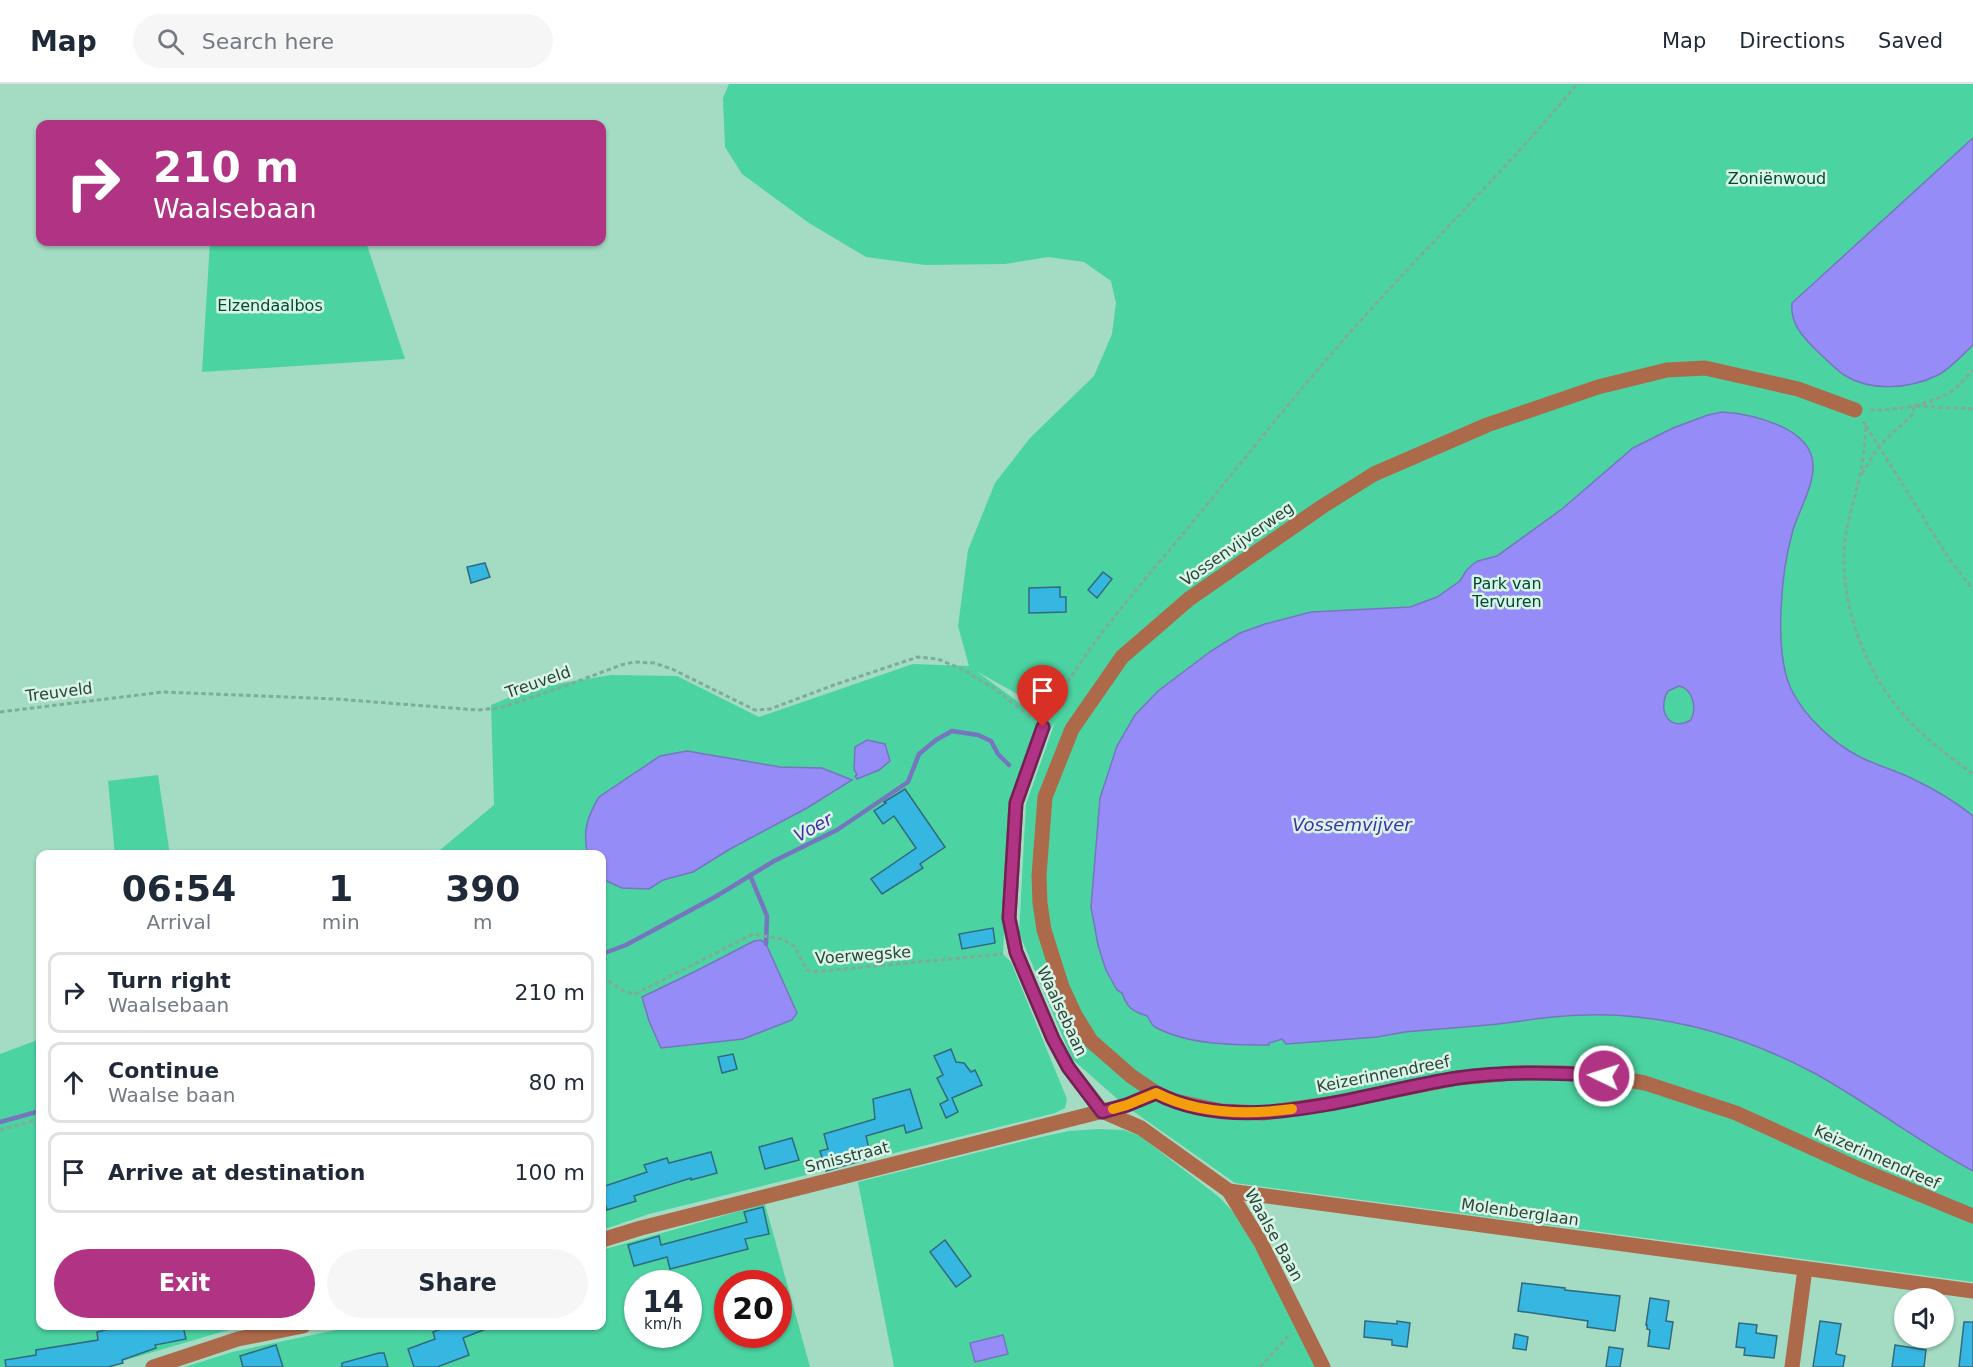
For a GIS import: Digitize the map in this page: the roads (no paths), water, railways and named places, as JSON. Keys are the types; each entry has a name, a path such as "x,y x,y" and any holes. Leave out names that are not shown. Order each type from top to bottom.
{"street":[{"name":"Vossenvijverweg","path":"1156,1093 1131,1076 1092,1041 1075,1015 1052,958 1040,903 1045,797 1072,729 1122,657 1189,599 1323,506 1374,474 1487,425 1598,387 1667,370 1705,368 1797,388 1855,410"},
{"name":"Waalsebaan","path":"1043,727 1016,803 1009,918 1016,952 1053,1039 1063,1058 1102,1112"},
{"name":"Keizerinnendreef","path":"1156,1093 1175,1101 1221,1111 1263,1113 1328,1104 1458,1078 1514,1073 1604,1076 1645,1083 1736,1113 1861,1170 1973,1216"},
{"path":"1102,1112 1156,1093"},
{"name":"Waalse Baan","path":"1102,1112 1141,1128 1230,1191 1261,1244 1323,1367"},
{"name":"Smisstraat","path":"606,1239 1102,1112"},
{"name":"Molenberglaan","path":"1230,1191 1973,1291"},
{"path":"1792,1367 1805,1269"},
{"path":"153,1367 238,1338 281,1330"}],"water":[{"path":"1973,138 1973,345 1942,372 1927,380 1903,386 1866,384 1844,375 1802,334 1793,317 1792,303"},
{"name":"Vossemvijver","path":"1722,412 1734,413 1778,425 1802,441 1810,452 1813,473 1809,490 1793,530 1782,589 1782,656 1786,675 1798,701 1821,729 1850,751 1926,786 1973,816 1973,1171 1814,1073 1760,1048 1704,1029 1675,1023 1616,1015 1574,1015 1405,1032 1377,1037 1286,1044 1282,1039 1269,1043 1269,1045 1241,1045 1196,1041 1168,1033 1155,1027 1147,1016 1130,1007 1106,970 1098,945 1091,907 1100,798 1117,746 1135,715 1158,691 1211,651 1240,633 1265,624 1311,612 1410,607 1437,597 1460,581 1472,565 1497,556 1562,509 1633,448 1673,428","holes":["1679,686 1691,695 1694,705 1693,715 1691,720 1676,723 1671,721 1664,712 1665,698 1668,691"]},
{"path":"867,740 885,744 890,761 879,770 857,779 854,769 855,747"},
{"path":"687,751 780,767 822,768 852,780 693,872 663,880 649,889 622,888 606,881 606,850 587,850 586,832 591,811 599,797 660,756"},
{"path":"761,940 766,944 797,1013 792,1020 743,1039 661,1048 649,1021 642,997 754,941"},
{"path":"1003,1335 1008,1354 975,1362 970,1343"}],"waterway":[{"name":"Voer","path":"606,952 626,945 715,897 774,861 837,830 908,782 919,754 952,731 978,735 991,741 998,754 1009,765"},
{"path":"750,875 767,916 766,944"},
{"name":"Voer","path":"0,1122 36,1112"}],"park label":[{"name":"Zoniënwoud","path":"1777,178"},
{"name":"Elzendaalbos","path":"270,305"},
{"name":"Park van Tervuren","path":"1507,592"}]}
